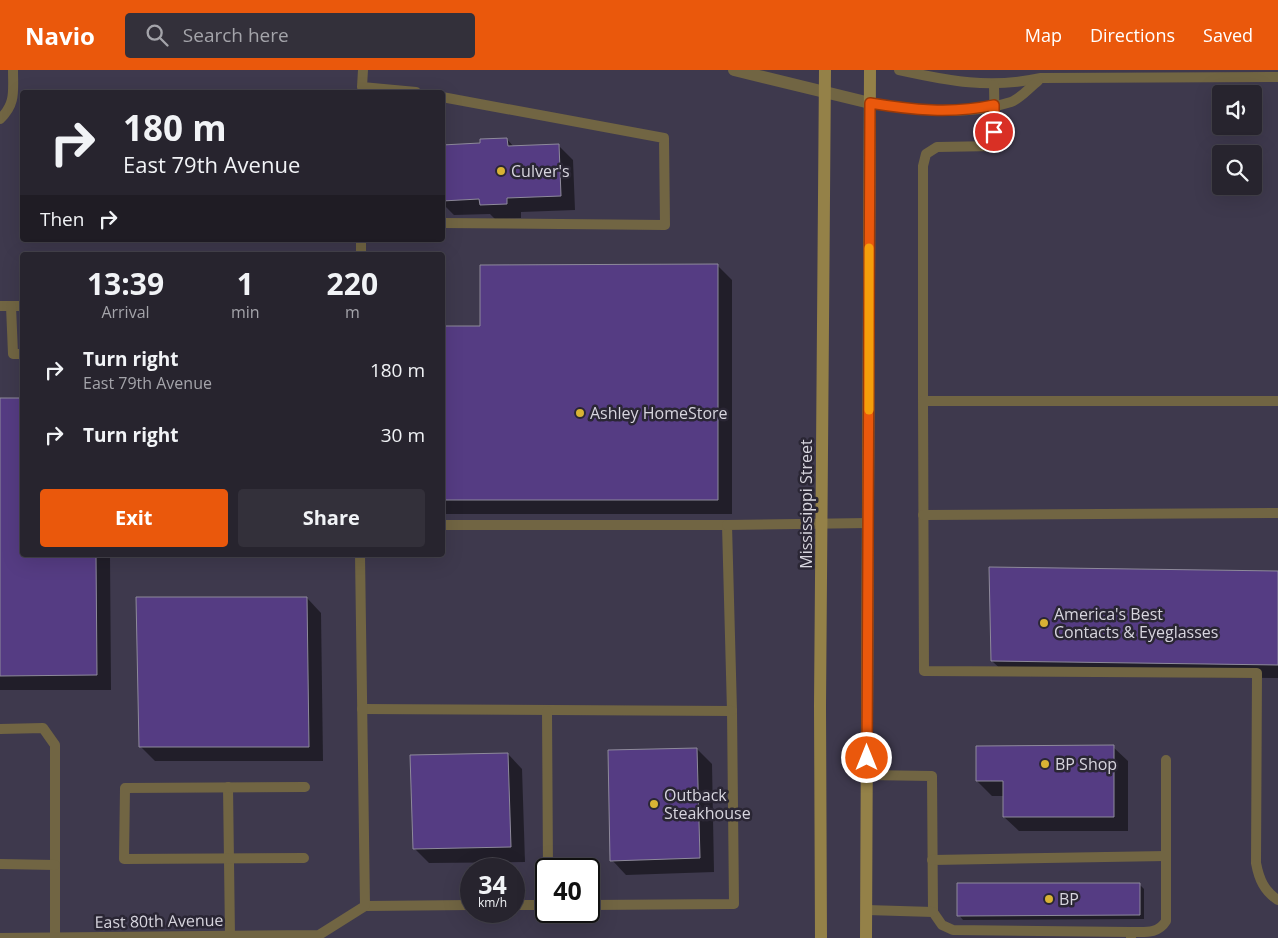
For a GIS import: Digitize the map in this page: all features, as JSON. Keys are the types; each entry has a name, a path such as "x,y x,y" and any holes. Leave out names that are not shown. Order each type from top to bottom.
{"street":[{"path":"734,70 870,103"},
{"name":"Mississippi Street","path":"821,938 826,70"},
{"path":"866,938 870,70"}],"lane":[{"path":"0,119 10,110 14,94 13,70"},
{"path":"362,90 363,70"},
{"path":"899,70 966,83 994,84 1013,84 1040,78 1278,77"},
{"path":"870,103 918,110 953,111 994,105 1012,102 1040,78"},
{"path":"994,84 995,146 937,147 926,154 922,166 924,671 1256,673 1256,863 1260,880 1270,895 1278,900"},
{"path":"445,98 664,138 664,224 445,223"},
{"path":"0,306 20,306"},
{"path":"11,306 13,354 20,354"},
{"path":"922,401 1278,401"},
{"path":"923,515 1278,513"},
{"path":"445,525 868,523"},
{"path":"600,905 734,904 732,711 727,525"},
{"path":"360,557 365,906 460,905"},
{"path":"362,709 732,711"},
{"path":"547,711 548,858"},
{"path":"0,729 43,728 55,745 56,937"},
{"path":"867,775 932,776 932,912 942,925 953,930 1131,935 1153,932 1162,928 1166,921 1166,760"},
{"path":"228,787 230,936"},
{"path":"304,858 124,859 124,788 305,787"},
{"path":"932,860 1166,856"},
{"path":"0,864 56,865"},
{"name":"East 80th Avenue","path":"0,938 319,935 365,906"},
{"path":"866,910 932,912"}],"shaded area":[{"path":"0,70 1278,70 1278,938 0,938"}],"building":[{"name":"Culver's","path":"507,138 508,146 559,144 561,196 507,198 507,204 480,205 479,199 445,201 445,145 480,143 480,139"},
{"name":"Ashley HomeStore","path":"718,264 718,500 445,500 445,326 480,326 480,265"},
{"path":"0,398 20,398 20,557 96,557 97,675 0,676"},
{"path":"989,567 1278,571 1278,665 991,661"},
{"path":"136,597 307,597 309,747 139,747"},
{"name":"BP Shop","path":"1114,745 1114,817 1003,817 1003,781 976,781 976,746"},
{"name":"Outback Steakhouse","path":"697,748 700,858 610,861 608,750"},
{"path":"508,753 511,847 413,849 410,755"},
{"name":"BP","path":"957,883 1140,883 1140,915 957,916"}],"slow traffic":[{"path":"869,248 869,410"}],"place":[{"name":"Culver's","path":"501,171"},
{"name":"Ashley HomeStore","path":"580,413"},
{"name":"America's Best Contacts & Eyeglasses","path":"1044,623"},
{"name":"BP Shop","path":"1045,764"},
{"name":"Outback Steakhouse","path":"654,804"},
{"name":"BP","path":"1049,899"}],"route":[{"path":"867,758 870,103 918,110 953,111 994,105 994,132"}]}
